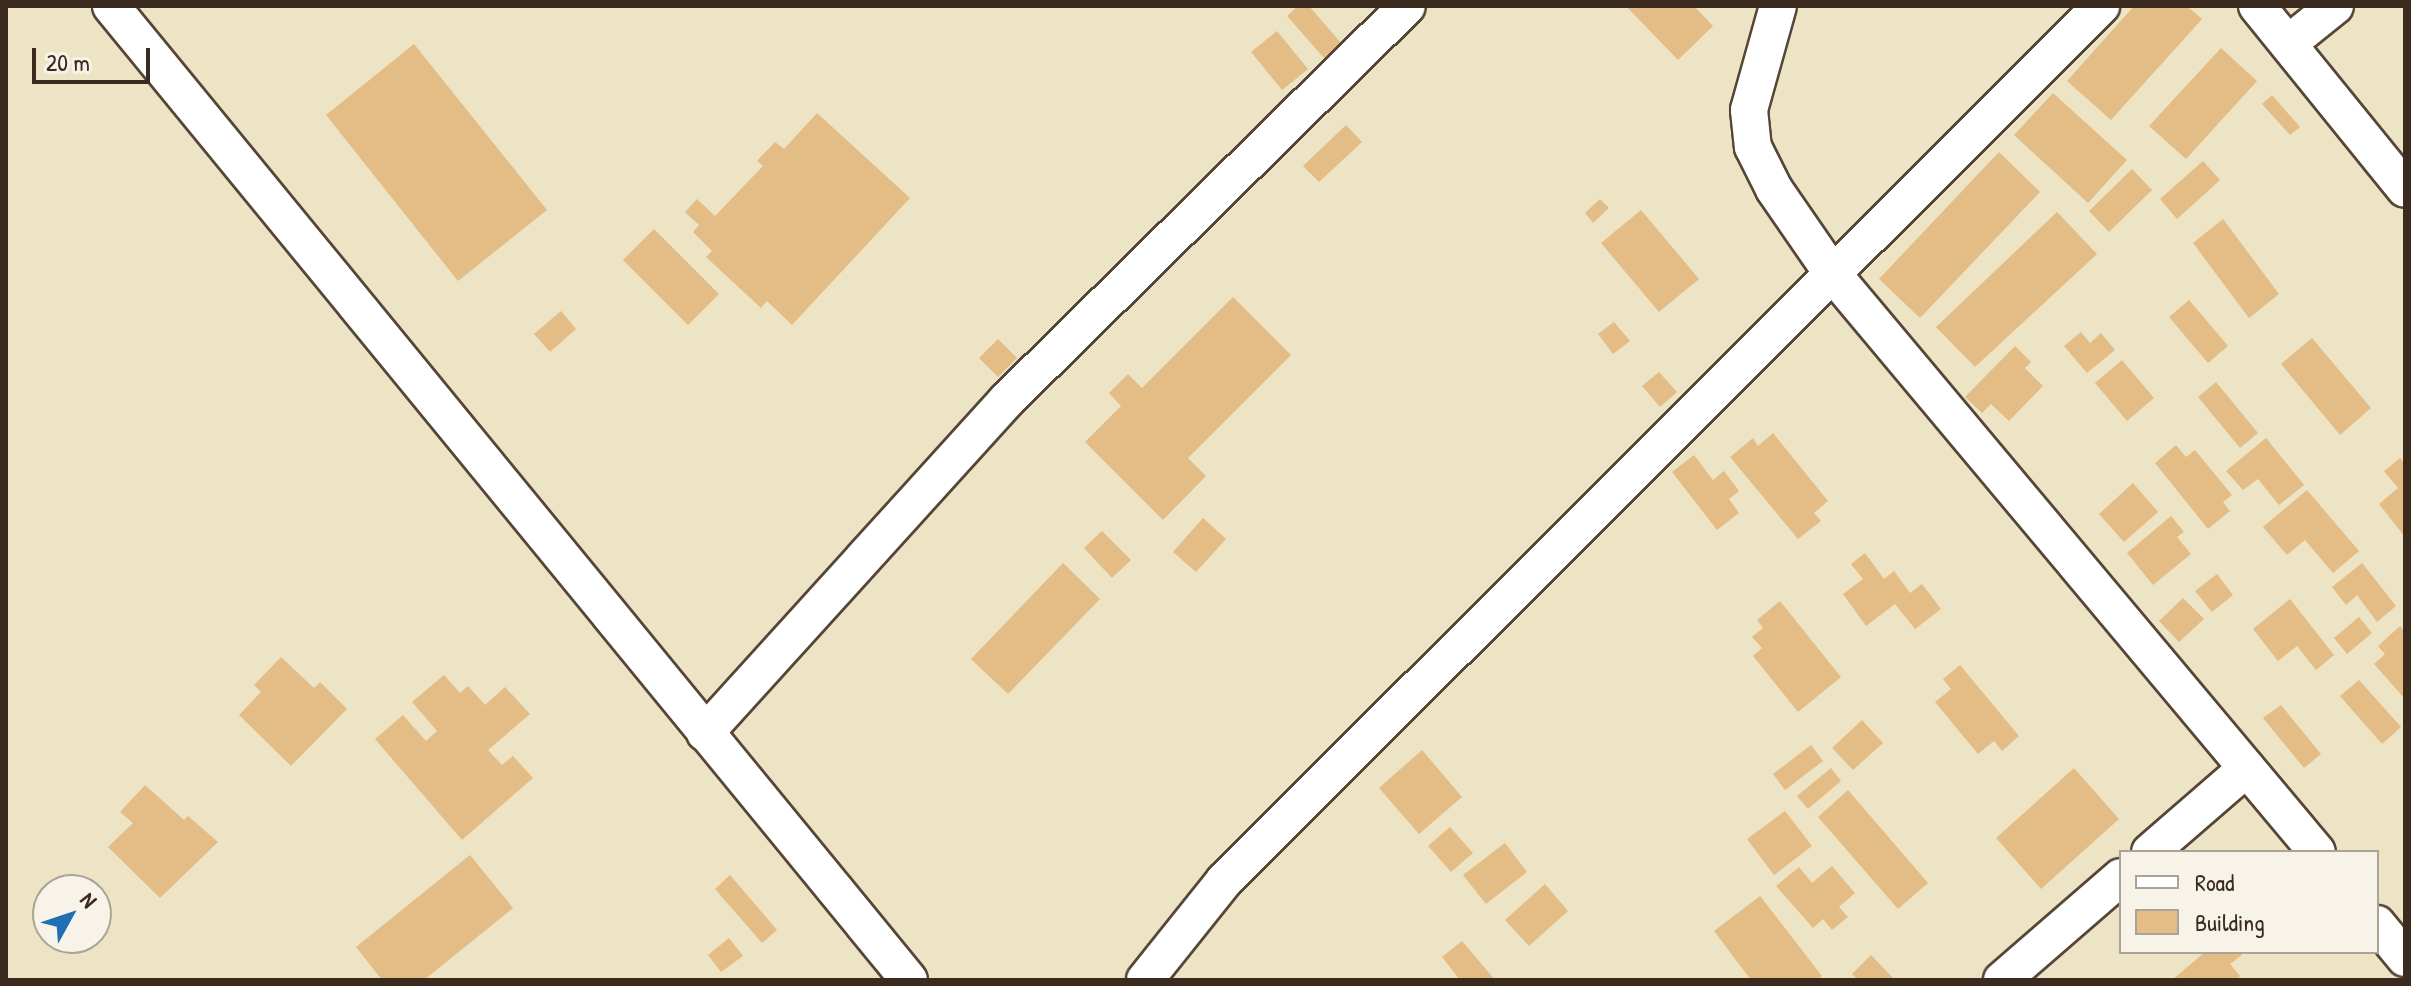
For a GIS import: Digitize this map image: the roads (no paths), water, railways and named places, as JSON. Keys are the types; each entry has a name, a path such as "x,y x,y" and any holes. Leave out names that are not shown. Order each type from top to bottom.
{"street":[{"path":"111,6 909,980"},
{"path":"705,733 1007,400 1407,6"},
{"path":"1778,6 1749,110 1753,147 1774,189 1832,273 2315,850"},
{"path":"1145,980 1224,881 2101,6"},
{"path":"2257,6 2405,189"},
{"path":"2289,43 2335,6"},
{"path":"2152,850 2247,768"},
{"path":"2002,980 2119,879"},
{"path":"2379,926 2405,958"}]}
